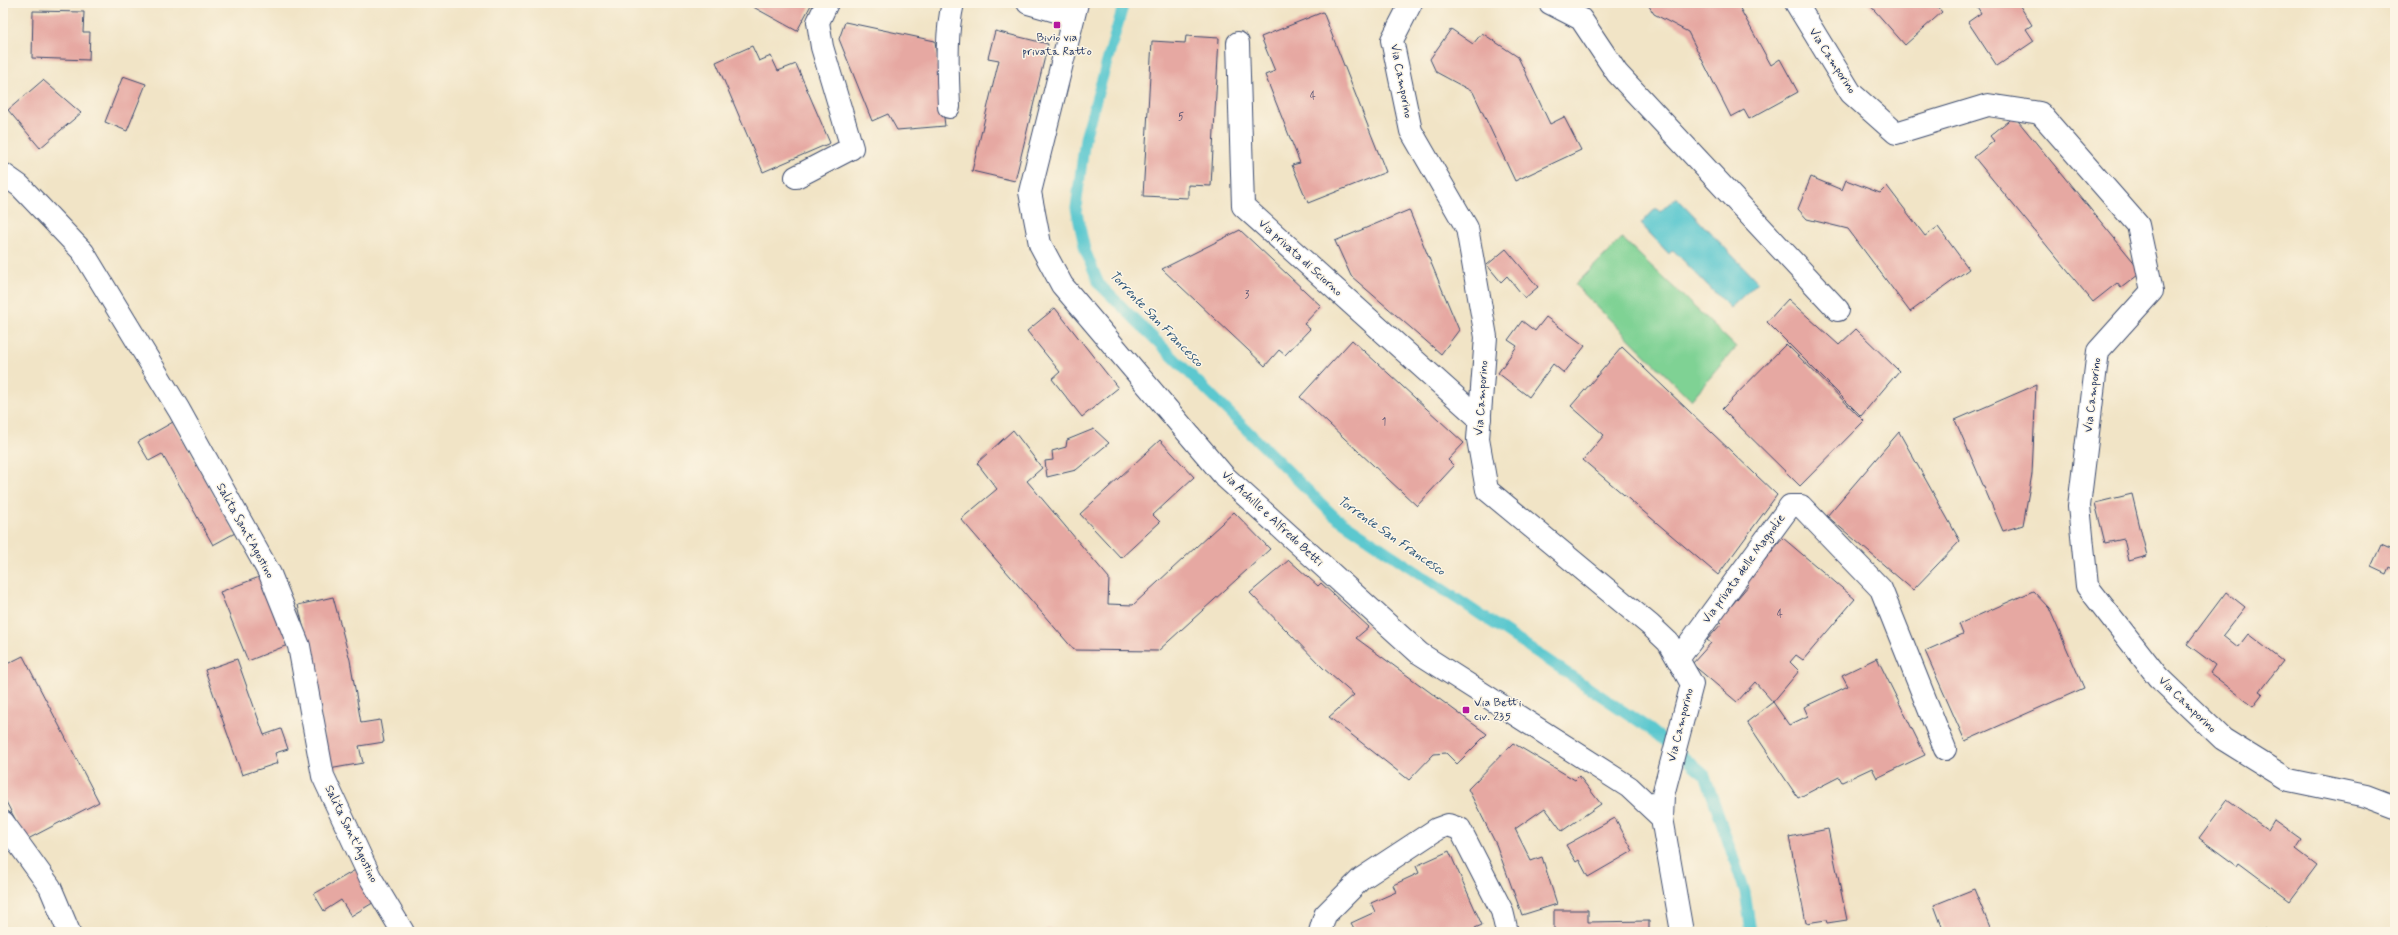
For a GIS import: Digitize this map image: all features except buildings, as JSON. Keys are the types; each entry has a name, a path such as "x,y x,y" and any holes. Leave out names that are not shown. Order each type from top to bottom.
{"street":[{"path":"796,177 852,148 822,47 818,22 827,3"},
{"path":"949,107 947,59 950,15 953,3"},
{"path":"1028,3 1075,9"},
{"name":"Via Camporino","path":"1411,3 1392,40 1411,131 1468,228 1486,338 1478,439 1487,490 1650,625 1668,642 1692,684 1663,795 1662,818"},
{"path":"1550,3 1581,19 1617,73 1838,310"},
{"name":"Via Camporino","path":"1796,3 1851,93 1896,134 1988,105 2040,112 2138,225 2152,291 2098,351 2079,506 2087,586 2158,677 2223,739 2289,780 2366,796 2395,807"},
{"name":"Via Achille e Alfredo Betti","path":"1075,9 1030,192 1040,244 1062,285 1224,478 1419,653 1629,787 1662,818"},
{"name":"Via privata di Sciorno","path":"1238,42 1243,206 1480,420"},
{"name":"Salita Sant'Agostino","path":"3,174 20,186 83,252 179,410 270,574 300,646 323,776 370,876 404,932"},
{"name":"Via privata delle Magnolie","path":"1678,659 1790,506 1801,506 1881,589 1945,748"},
{"path":"1662,818 1682,932"},
{"path":"3,822 50,887 68,932"},
{"path":"1320,932 1325,915 1361,879 1437,829 1448,825 1460,829 1473,851 1502,911 1507,932"}],"path":[{"path":"2249,932 2267,928"}],"green space":[{"path":"1622,238 1736,347 1691,400 1575,285"}],"water":[{"path":"1676,197 1758,282 1730,308 1673,250 1669,254 1641,224 1656,208 1660,212"}],"waterway":[{"name":"Torrente San Francesco","path":"1124,3 1085,138 1076,208 1085,250 1099,284 1334,516 1650,729 1705,775 1745,892 1751,932"}],"place":[{"name":"Bivio via privata Ratto","path":"1057,25"},
{"name":"Via Betti civ. 235","path":"1466,710"}]}
